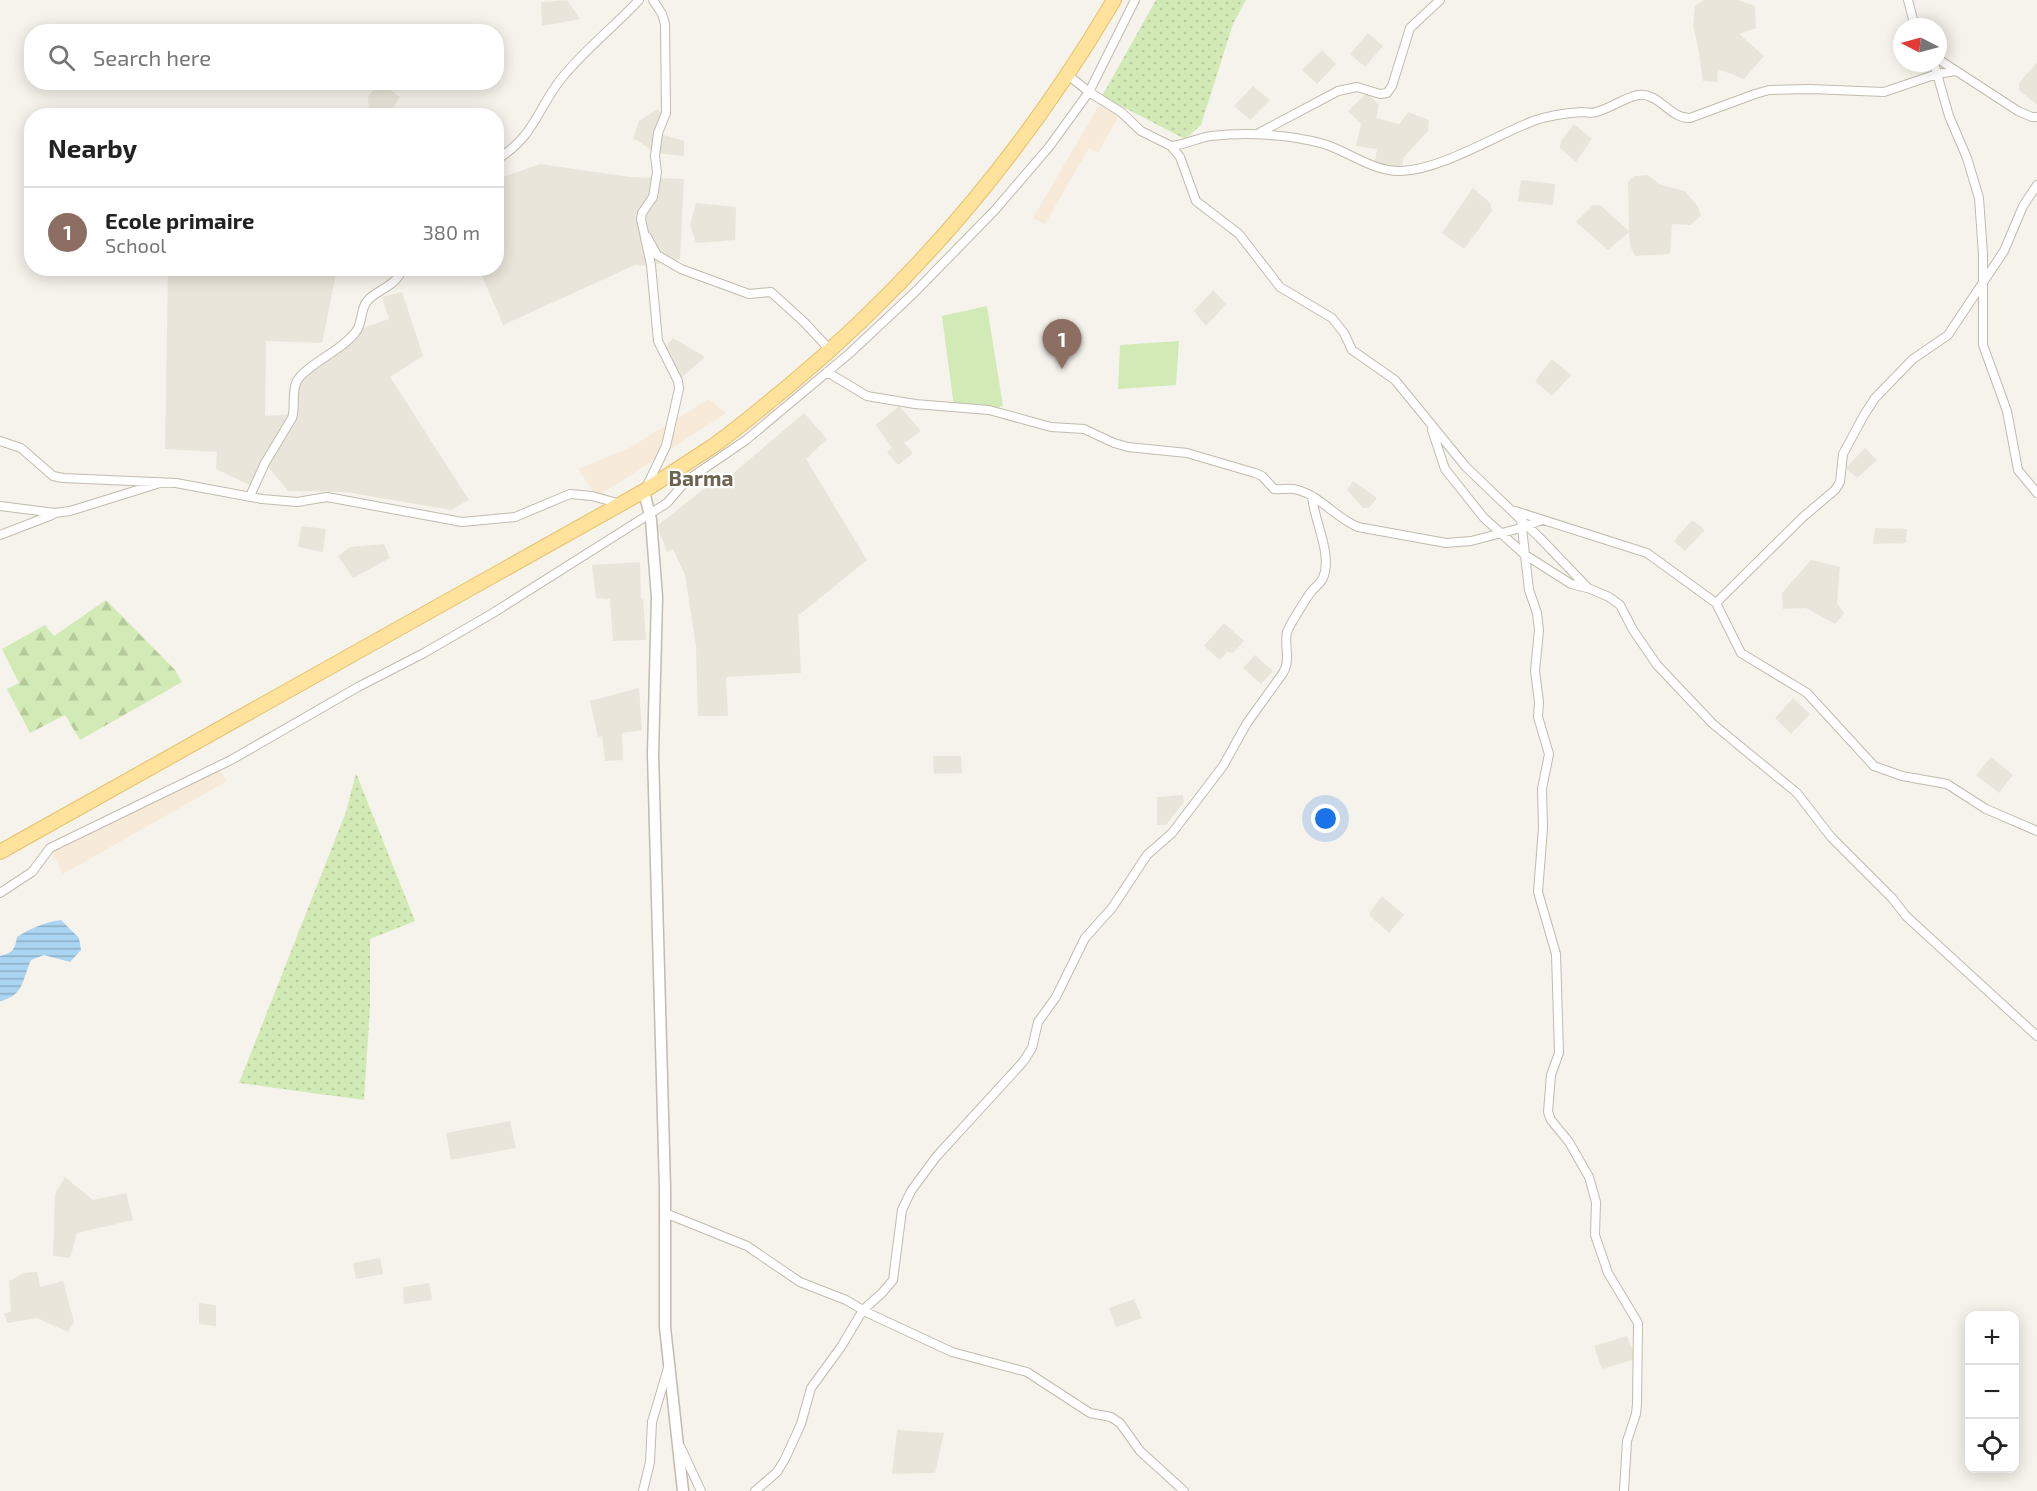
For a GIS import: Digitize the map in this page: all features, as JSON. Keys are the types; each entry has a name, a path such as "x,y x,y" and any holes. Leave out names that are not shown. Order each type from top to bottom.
{"main road":[{"path":"0,852 644,491 714,445 767,404 830,350 934,247 1005,163 1068,75 1114,0"}],"street":[{"path":"504,155 528,133 561,79 639,0"},
{"path":"653,0 665,24 666,113 658,133 657,172 652,196 641,219 651,265 658,341 678,381 679,390 666,446 644,491 650,515 657,597 653,754 666,1327 683,1491"},
{"path":"0,893 32,872 50,848 231,760 358,687 434,648 667,503 686,481 746,440 827,372 915,292 994,210 1049,147 1089,92 1135,0"},
{"path":"1256,134 1338,91 1357,87 1380,94 1387,93 1392,86 1410,28 1440,0"},
{"path":"1908,0 1913,18"},
{"path":"1947,65 2018,111 2037,117"},
{"path":"1171,146 1183,145 1208,136 1269,134 1323,144 1386,170 1402,171 1422,168 1466,152 1535,120 1583,112 1593,113 1632,96 1652,97 1682,118 1690,118 1769,90 1884,92 1937,74 1955,71"},
{"path":"1937,74 1948,116 1967,158 1979,198 1983,255 1983,345 2007,411 2018,470 2037,493"},
{"path":"1068,75 1089,92 1121,112 1141,131 1171,146 1180,157 1196,201 1239,234 1280,286 1332,318 1344,333 1352,350 1395,380 1466,467 1512,510 1523,524 1588,588"},
{"path":"1716,603 1803,517 1835,490 1840,482 1843,454 1875,398 1913,359 1948,335 2004,250 2023,206 2037,185"},
{"path":"644,232 657,255 681,269 749,294 771,292 830,350"},
{"path":"250,496 265,463 292,418 295,409 294,386 298,377 342,346 357,331 368,300 392,284 398,276"},
{"path":"827,372 867,396 915,404 989,410 1051,427 1084,429 1121,445 1187,453 1255,473 1262,476 1274,489 1291,488 1312,496 1345,522 1358,527 1446,543 1471,541 1542,520"},
{"path":"1430,423 1445,469 1484,518 1524,554 1571,584 1588,588 1609,597 1620,605 1633,630 1657,665 1713,724 1797,793 1831,837 1892,898 1906,916 2037,1036"},
{"path":"0,441 21,448 53,476 63,478 162,482 297,502 327,497 462,522 515,517 570,494 592,496 621,504"},
{"path":"0,535 55,513 70,511 162,482"},
{"path":"755,1491 777,1472 801,1424 811,1388 841,1347 863,1310 893,1280 902,1210 911,1191 936,1157 1023,1062 1032,1048 1038,1022 1056,997 1085,938 1112,908 1147,855 1172,833 1223,766 1247,723 1284,673 1287,665 1287,634 1290,625 1309,594 1321,582 1326,563 1322,538 1313,511 1312,496"},
{"path":"0,506 55,513"},
{"path":"1512,510 1647,553 1716,603 1741,653 1808,693 1874,766 1902,776 1947,784 1986,809 2037,831"},
{"path":"1523,524 1529,590 1539,630 1535,671 1539,702 1538,717 1549,754 1542,789 1543,828 1538,892 1556,954 1559,1053 1551,1075 1548,1112 1589,1176 1596,1202 1595,1235 1598,1245 1608,1273 1638,1323 1637,1404 1627,1441 1624,1491"},
{"path":"665,1213 747,1246 800,1282 846,1300 952,1352 1027,1372 1090,1413 1111,1417 1120,1423 1140,1451 1184,1491"},
{"path":"643,1491 650,1462 651,1422 669,1367"},
{"path":"678,1442 701,1491"}],"shaded area":[{"path":"567,0 580,19 542,26 541,2"},
{"path":"1704,0 1738,0 1755,6 1756,28 1739,34 1764,56 1744,79 1718,69 1717,82 1703,81 1693,26 1695,6"},
{"path":"1368,33 1383,46 1365,67 1350,54"},
{"path":"1322,50 1336,64 1317,84 1302,70"},
{"path":"2037,62 2037,105 2019,90 2019,83"},
{"path":"1253,86 1270,100 1250,120 1234,106"},
{"path":"374,90 390,90 400,97 393,108 369,108 368,96"},
{"path":"1367,93 1379,105 1376,118 1399,124 1408,112 1429,120 1428,131 1403,158 1402,171 1374,166 1377,149 1356,146 1361,124 1348,111"},
{"path":"1102,100 1121,112 1098,153 1089,148 1045,224 1033,218"},
{"path":"658,109 665,119 658,133 684,141 684,156 656,153 633,138 639,121"},
{"path":"1574,124 1592,139 1576,162 1560,148 1561,141"},
{"path":"540,164 630,177 684,179 680,259 647,266 635,265 503,325 482,276 504,276 504,177"},
{"path":"1648,175 1661,185 1685,191 1698,207 1701,216 1690,225 1672,224 1670,254 1635,256 1630,246 1629,232 1608,250 1576,222 1593,205 1600,205 1629,231 1628,182 1634,176"},
{"path":"1521,180 1555,184 1553,205 1518,201"},
{"path":"1473,188 1490,203 1492,211 1464,249 1442,233"},
{"path":"696,203 736,207 735,240 696,243 690,225"},
{"path":"168,276 336,276 322,343 266,341 265,416 293,414 294,386 357,330 389,319 382,297 402,292 423,356 390,377 469,500 451,510 346,492 288,491 265,463 254,487 216,469 217,452 165,449"},
{"path":"1213,290 1226,304 1206,326 1194,311"},
{"path":"673,338 705,357 680,379 663,350"},
{"path":"1552,359 1571,375 1552,396 1535,381"},
{"path":"709,399 726,413 597,497 578,469 629,448"},
{"path":"899,406 921,431 904,443 913,453 898,465 887,452 892,448 876,425"},
{"path":"804,413 827,439 806,459 867,560 798,616 801,673 726,677 728,716 698,716 696,646 685,575 673,549 667,552 657,526 725,472 729,477"},
{"path":"1865,448 1877,460 1857,478 1846,468"},
{"path":"1353,481 1377,498 1369,508 1363,508 1347,490"},
{"path":"1692,520 1705,530 1685,551 1674,541"},
{"path":"301,526 326,529 323,552 298,547"},
{"path":"1875,528 1907,529 1906,543 1873,544"},
{"path":"384,544 390,558 353,578 338,556 350,547"},
{"path":"1811,560 1840,567 1837,603 1844,613 1835,624 1806,608 1783,609 1782,593"},
{"path":"640,562 646,640 613,641 610,599 596,598 592,565"},
{"path":"1224,623 1244,641 1233,653 1227,652 1220,660 1204,646"},
{"path":"1255,655 1273,671 1261,684 1243,668"},
{"path":"639,688 642,730 622,733 623,760 605,761 602,736 598,737 590,701"},
{"path":"1793,698 1810,714 1791,734 1775,718"},
{"path":"933,756 961,756 962,773 934,774"},
{"path":"1991,757 2013,775 1999,793 1976,775"},
{"path":"217,767 227,781 63,874 50,848"},
{"path":"1183,795 1184,802 1166,825 1157,825 1157,797"},
{"path":"1382,896 1404,915 1389,933 1370,916 1370,912"},
{"path":"510,1121 516,1148 451,1160 446,1133"},
{"path":"65,1177 93,1200 126,1193 133,1220 77,1233 70,1258 53,1256 55,1194"},
{"path":"380,1258 383,1274 356,1279 353,1263"},
{"path":"37,1272 40,1287 63,1281 74,1322 68,1332 37,1318 8,1323 4,1314 11,1311 9,1281 24,1273"},
{"path":"429,1283 432,1300 404,1304 403,1287"},
{"path":"1134,1299 1142,1318 1116,1327 1109,1308"},
{"path":"199,1303 216,1305 216,1326 199,1324"},
{"path":"1627,1336 1636,1359 1602,1369 1594,1346"},
{"path":"897,1430 944,1433 935,1473 892,1474"}],"green space":[{"path":"1156,0 1246,0 1233,24 1201,125 1185,139 1102,96"},
{"path":"987,306 1003,406 989,410 954,407 942,316"},
{"path":"1179,341 1176,385 1118,389 1120,345"},
{"path":"106,600 175,670 182,682 80,740 65,715 30,733 7,689 19,683 2,649 45,625 54,636"},
{"path":"356,773 415,921 370,939 370,1007 364,1100 239,1083 346,812"}],"water":[{"path":"61,920 79,938 81,950 70,962 44,955 31,960 18,991 8,999 0,1001 0,956 13,950 17,937 22,934 44,924"}],"place":[{"name":"Ecole primaire","path":"1062,369"}],"district":[{"name":"Barma","path":"701,477"}]}
